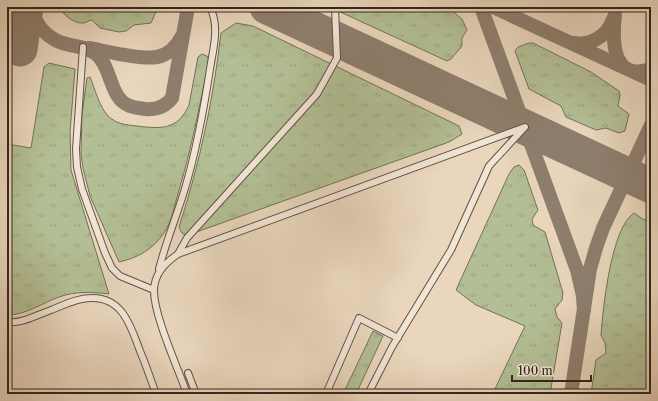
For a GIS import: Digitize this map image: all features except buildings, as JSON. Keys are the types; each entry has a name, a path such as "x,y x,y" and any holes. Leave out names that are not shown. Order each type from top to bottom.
{"lane":[{"path":"187,394 156,308 154,290 163,253 172,231 187,184 204,111 216,35 215,16 210,7"},
{"path":"178,254 187,238 317,94 337,58 336,7"},
{"path":"83,47 76,149 77,167 82,189 105,253 112,268 120,276 154,290"},
{"path":"158,274 166,262 178,254 526,127 489,166 451,250 388,353 368,394"},
{"path":"7,322 23,320 79,300 97,298 111,302 118,306 128,318 156,394"},
{"path":"326,394 358,318 398,338"},
{"path":"188,373 196,394"}],"green space":[{"path":"58,7 158,7 151,23 134,25 126,31 119,32 100,28 92,20 84,23 76,22"},
{"path":"338,7 447,7 462,19 467,30 462,38 462,46 451,59 447,61 338,11"},
{"path":"236,23 253,26 459,126 462,134 449,142 188,235 183,234 179,227 187,203 205,131 221,33"},
{"path":"533,43 591,72 619,91 620,95 618,106 629,114 625,131 619,133 606,128 596,130 566,117 561,106 529,89 515,51 518,47"},
{"path":"202,54 207,56 209,60 188,158 169,223 160,239 150,248 139,255 119,262 90,196 83,168 81,154 82,114 87,78 90,77 105,112 114,121 126,125 154,128 168,126 180,119 189,105 198,57"},
{"path":"49,63 75,69 70,132 71,170 109,294 90,292 65,295 27,311 7,315 7,144 31,148 44,67"},
{"path":"519,165 524,170 538,210 532,219 533,225 545,232 563,293 562,300 555,309 557,317 562,323 550,394 491,394 494,391 525,326 476,305 456,290 509,174 514,167"},
{"path":"634,213 644,220 651,219 651,394 591,394 596,360 606,353 605,343 601,335 606,288 614,251 619,235 626,221"},
{"path":"373,331 383,336 356,394 343,394"}],"taxiway":[{"path":"31,7 36,21 44,32 62,43 84,48 96,54 105,66 118,97 130,106 145,109 163,106 172,98 188,7"},
{"path":"481,7 577,270 583,296 584,311"},
{"path":"493,7 651,80"},
{"path":"615,15 614,36 617,57 628,70 638,71 651,69"},
{"path":"573,43 586,43 598,38 603,35 611,25 613,19"},
{"path":"89,48 150,58 161,56 172,50 182,36"},
{"path":"571,394 590,269 596,248 603,228 651,125"}],"runway":[{"path":"20,49 26,7"},
{"path":"267,7 651,186"}]}
